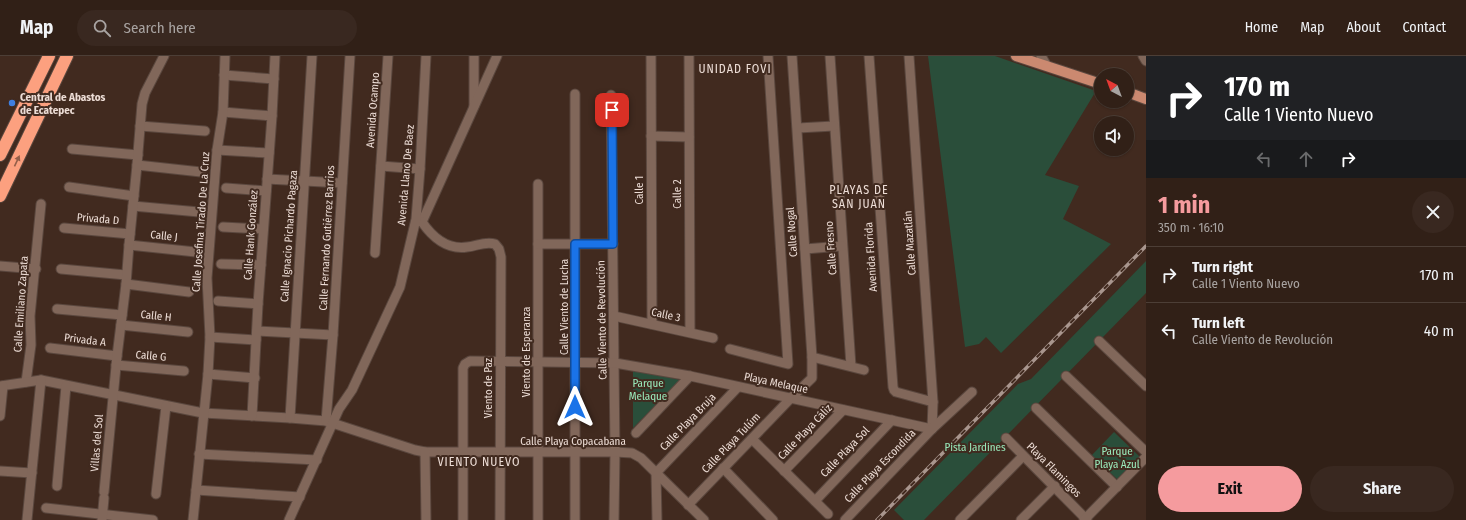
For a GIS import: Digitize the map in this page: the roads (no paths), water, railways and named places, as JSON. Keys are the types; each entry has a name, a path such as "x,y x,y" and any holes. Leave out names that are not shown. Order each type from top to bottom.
{"highway":[{"path":"0,196 67,56"},
{"path":"0,155 48,58 57,59 61,68"}],"main road":[{"path":"1016,56 1094,82"},
{"path":"1134,95 1146,99"}],"street":[{"name":"Villas del Sol","path":"102,517 113,395 138,165 143,99 164,56"},
{"name":"Calle Josefina Tirado De La Cruz","path":"193,520 208,374 210,337 207,278 217,150 223,112 225,56"},
{"name":"Calle Hank González","path":"252,416 275,56"},
{"name":"Calle Ignacio Pichardo Pagaza","path":"290,418 294,332 312,56"},
{"name":"Calle Fernando Gutiérrez Barrios","path":"330,422 333,335 350,56"},
{"name":"Avenida Ocampo","path":"375,253 388,56"},
{"name":"Avenida Llano De Baez","path":"289,520 317,460 330,422 352,390 400,287 419,221 420,169 426,56"},
{"path":"474,56 474,110"},
{"path":"419,221 474,110 497,56"},
{"name":"Calle 1","path":"652,56 652,324"},
{"name":"Calle 2","path":"690,56 690,332"},
{"path":"730,349 788,364 768,56"},
{"name":"Calle Nogal","path":"791,398 812,378 798,128 792,56"},
{"name":"Calle Fresno","path":"830,56 851,366"},
{"name":"Avenida Florida","path":"869,56 893,387 896,392 933,402"},
{"name":"Calle Mazatlán","path":"909,56 933,402 932,428"},
{"path":"1041,56 1047,66"},
{"path":"1143,56 1146,61"},
{"path":"224,75 274,79"},
{"name":"Calle Viento de Lucha","path":"575,94 575,520"},
{"name":"Calle Viento de Revolución","path":"611,95 615,363 614,520"},
{"path":"223,112 272,116"},
{"path":"140,126 206,131"},
{"path":"798,128 834,126"},
{"path":"651,136 689,137"},
{"path":"72,149 138,154"},
{"path":"217,150 269,153"},
{"path":"138,165 201,172"},
{"path":"381,166 420,169"},
{"path":"267,179 342,183"},
{"name":"Viento de Esperanza","path":"538,184 538,520"},
{"path":"69,187 134,196"},
{"path":"226,188 266,191"},
{"name":"Calle Emiliano Zapata","path":"26,382 31,345 30,316 36,269 41,204"},
{"path":"133,206 199,212"},
{"name":"Viento de Paz","path":"419,221 438,241 452,246 466,247 488,242 495,244 499,249 501,257 500,520"},
{"path":"223,227 263,229"},
{"name":"Privada D","path":"64,228 130,234"},
{"path":"538,244 613,244"},
{"name":"Calle J","path":"129,245 196,252"},
{"path":"805,249 842,246"},
{"path":"221,264 261,265"},
{"path":"0,266 36,269"},
{"path":"61,268 126,275"},
{"path":"126,284 189,292"},
{"path":"218,301 258,304"},
{"path":"57,309 122,315"},
{"name":"Calle 3","path":"614,316 713,338"},
{"name":"Calle H","path":"121,325 188,332"},
{"path":"257,330 333,335"},
{"path":"210,337 256,340"},
{"path":"1099,341 1146,386"},
{"name":"Privada A","path":"50,348 117,361"},
{"path":"812,357 864,370"},
{"name":"Calle G","path":"117,361 184,371"},
{"name":"Playa Melaque","path":"463,453 463,368 465,364 470,361 615,363 690,376 932,428"},
{"path":"208,374 255,378"},
{"path":"636,433 690,376"},
{"path":"1066,376 1146,452"},
{"path":"0,416 1,386 41,380 203,413 330,422"},
{"path":"27,520 41,380"},
{"path":"57,486 66,386"},
{"name":"Calle Playa Bruja","path":"656,473 738,387"},
{"name":"Calle Playa Escondida","path":"845,520 932,428 972,392"},
{"name":"Calle Playa Tulúm","path":"688,505 791,398"},
{"path":"156,494 166,406"},
{"path":"1036,408 1117,487"},
{"name":"Calle Playa Cáliz","path":"784,470 843,410"},
{"name":"Calle Playa Sol","path":"815,501 892,420"},
{"name":"Calle Playa Copacabana","path":"330,422 425,452 632,453 637,455 704,520"},
{"name":"Playa Flamingos","path":"1006,438 1086,519"},
{"path":"752,439 828,514"},
{"path":"425,452 426,520"},
{"path":"463,453 463,520"},
{"path":"199,454 317,460"},
{"path":"960,520 1023,456"},
{"path":"1086,519 1146,457"},
{"path":"723,468 773,520"},
{"path":"0,471 32,473"},
{"path":"656,473 657,520"},
{"path":"1021,520 1055,486"},
{"path":"196,490 300,497"},
{"path":"46,508 102,517 153,520"}],"railway":[{"path":"877,520 1146,246"}],"place":[{"name":"Central de Abastos de Ecatepec","path":"12,103"}],"district":[{"name":"UNIDAD FOVI","path":"735,69"},
{"name":"PLAYAS DE SAN JUAN","path":"859,197"},
{"name":"VIENTO NUEVO","path":"479,462"}],"park label":[{"name":"Parque Melaque","path":"648,389"},
{"name":"Pista Jardines","path":"975,447"},
{"name":"Parque Playa Azul","path":"1117,457"}]}
